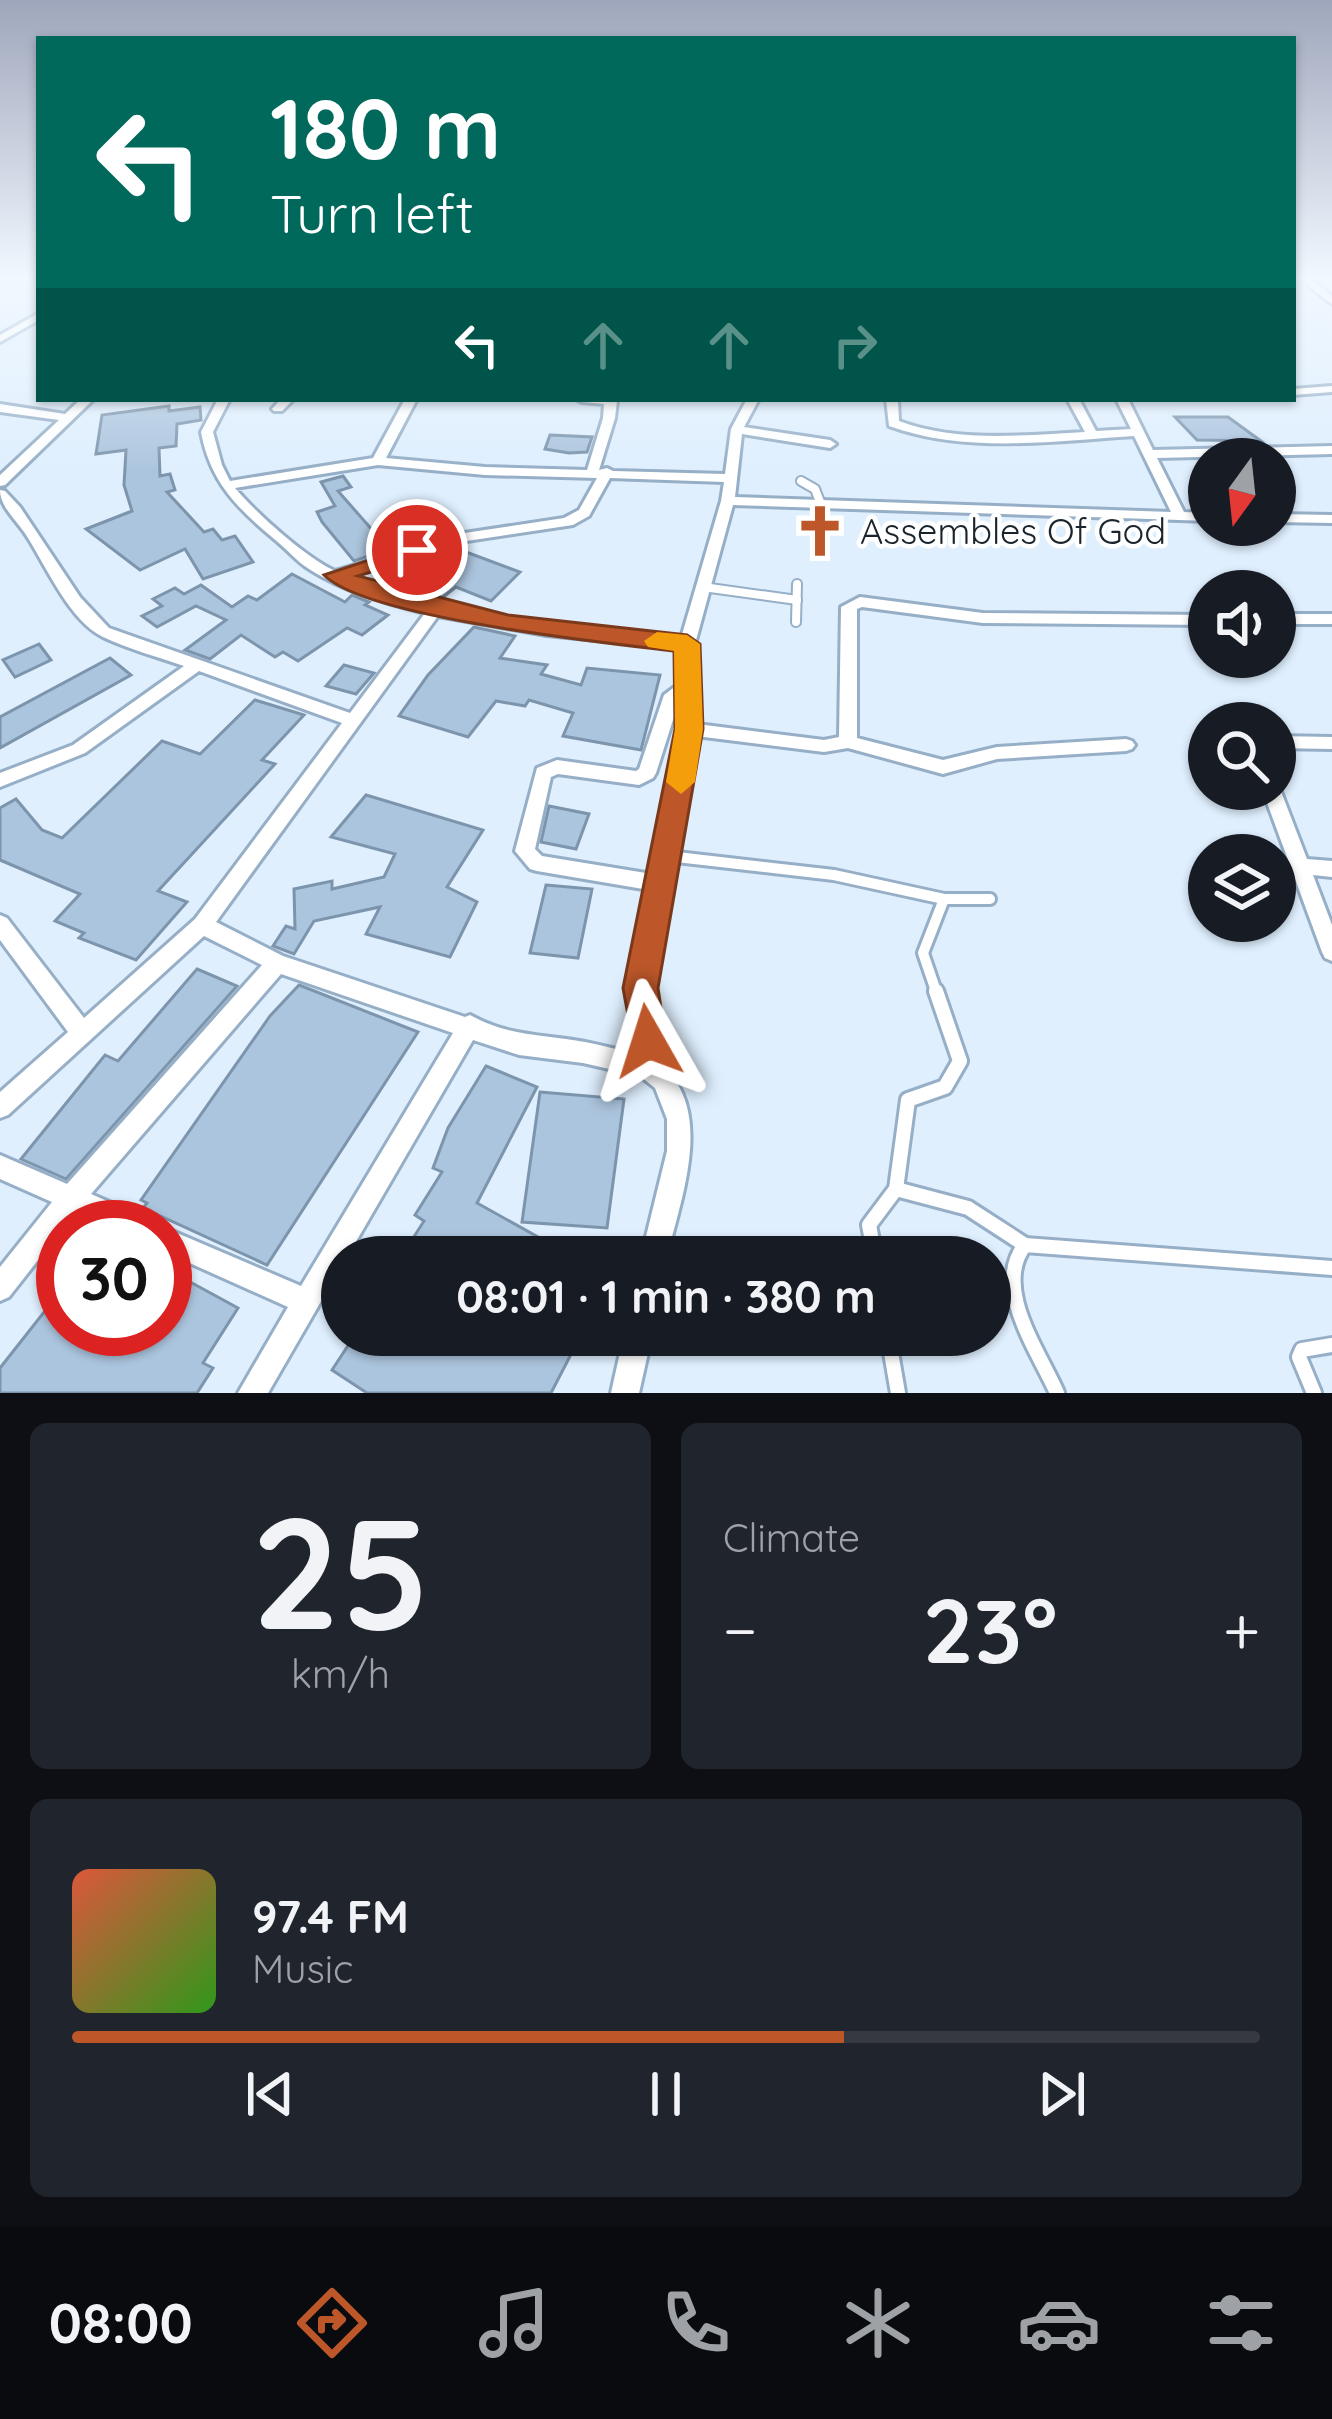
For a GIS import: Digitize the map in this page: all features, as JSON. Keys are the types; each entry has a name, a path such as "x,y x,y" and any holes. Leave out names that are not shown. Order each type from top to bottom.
{"street":[{"path":"1296,392 1332,389"},
{"path":"0,482 84,402"},
{"path":"223,402 208,432 226,486 237,505 317,568 437,608 535,628 687,644"},
{"path":"378,461 409,402"},
{"path":"336,575 458,538 568,522 584,513 600,471 610,402"},
{"path":"646,1067 640,988 689,729 684,687 687,644 728,501 737,429 751,402"},
{"path":"892,402 893,423 914,432 1139,432"},
{"path":"1075,402 1092,434"},
{"path":"1124,402 1180,517"},
{"path":"0,408 63,417"},
{"path":"737,429 830,444"},
{"path":"1152,454 1332,450"},
{"path":"226,486 378,461 485,471 728,478"},
{"path":"0,494 35,529 80,614 104,632 350,718"},
{"path":"728,501 1188,517"},
{"path":"1296,518 1332,519"},
{"path":"848,742 849,607 860,602 983,618 1188,620"},
{"path":"0,1106 202,926 350,718 437,608"},
{"path":"1296,619 1332,619"},
{"path":"0,780 79,749 194,667"},
{"path":"662,884 537,863 525,850 543,773 556,767 639,778 647,773 672,695 684,687"},
{"path":"689,729 812,745 848,742 958,767 997,753 1126,745"},
{"path":"1296,742 1332,743"},
{"path":"1279,810 1332,952"},
{"path":"1301,866 1332,869"},
{"path":"0,924 82,1033"},
{"path":"202,926 277,963 470,1024 519,1045 584,1052 646,1067 663,1080 680,1118 673,1187 660,1236"},
{"path":"0,1288 71,1198 277,963"},
{"path":"252,1393 470,1024"},
{"path":"0,1167 76,1200"},
{"path":"192,1251 308,1302"},
{"path":"625,1393 633,1356"}],"lane":[{"path":"801,481 815,489 822,507"},
{"path":"796,622 797,584"},
{"path":"703,587 797,600"},
{"path":"668,856 834,875 944,899 990,899"},
{"path":"871,1236 869,1225 896,1189 908,1100 945,1087 960,1061 923,953 944,899"},
{"path":"896,1189 968,1208 1025,1245 1332,1268"},
{"path":"1025,1245 1011,1263 1012,1290 1057,1393"},
{"path":"1314,1393 1301,1369 1302,1350 1332,1345"},
{"path":"892,1356 898,1393"}],"building":[{"path":"169,406 169,411 200,407 201,420 177,424 176,446 159,448 160,476 170,474 175,490 167,492 204,532 213,529 222,540 235,536 253,562 203,579 185,549 140,570 86,529 132,511 124,485 126,450 96,454 102,415"},
{"path":"1175,417 1228,417 1257,438 1195,438"},
{"path":"550,435 592,437 587,452 569,453 545,449"},
{"path":"343,476 351,487 338,491 389,549 354,561 322,522 317,512 335,506 321,482"},
{"path":"466,552 520,572 491,601 456,587 442,598 403,581 439,556 453,562"},
{"path":"292,574 345,602 352,595 388,615 362,635 347,628 298,661 283,652 275,657 241,635 210,659 185,650 226,620 196,606 157,627 142,616 162,606 153,599 175,588 184,594 201,585 232,607 248,596 257,600"},
{"path":"474,627 515,636 500,658 547,665 541,674 581,685 587,668 660,675 641,750 563,736 573,713 529,700 525,706 496,701 468,737 399,716 428,675"},
{"path":"39,644 51,660 15,677 3,660"},
{"path":"110,658 131,675 0,748 0,717"},
{"path":"344,665 374,673 356,694 326,686"},
{"path":"255,700 304,715 262,760 275,764 158,891 187,902 136,960 79,938 84,933 55,921 80,894 0,860 0,808 16,799 42,830 62,838 162,741 200,754"},
{"path":"366,795 483,830 447,887 477,902 450,957 366,934 380,907 314,921 294,954 273,946 286,926 295,929 294,889 332,881 332,889 384,877 395,854 331,837"},
{"path":"549,806 589,814 576,849 541,842"},
{"path":"546,885 592,889 578,958 530,953"},
{"path":"197,969 237,986 66,1179 21,1159 105,1055 118,1061"},
{"path":"299,985 418,1032 267,1265 192,1231 192,1200 141,1200 270,1016"},
{"path":"486,1066 537,1087 477,1203 536,1236 414,1236 424,1221 415,1215 442,1172 433,1168 448,1128"},
{"path":"540,1092 624,1099 607,1228 522,1222"},
{"path":"192,1283 238,1308 203,1363 213,1368 197,1393 0,1393 0,1368 36,1322 36,1356 192,1356"},
{"path":"341,1356 570,1356 551,1393 367,1393 332,1370"}],"slow traffic":[{"path":"657,641 687,644 684,687 689,729 681,782"}],"place":[{"name":"Assembles Of God","path":"820,531"}],"route":[{"path":"417,550 336,575 363,588 462,614 535,628 687,644 684,687 689,729 640,988 648,1041"}]}
